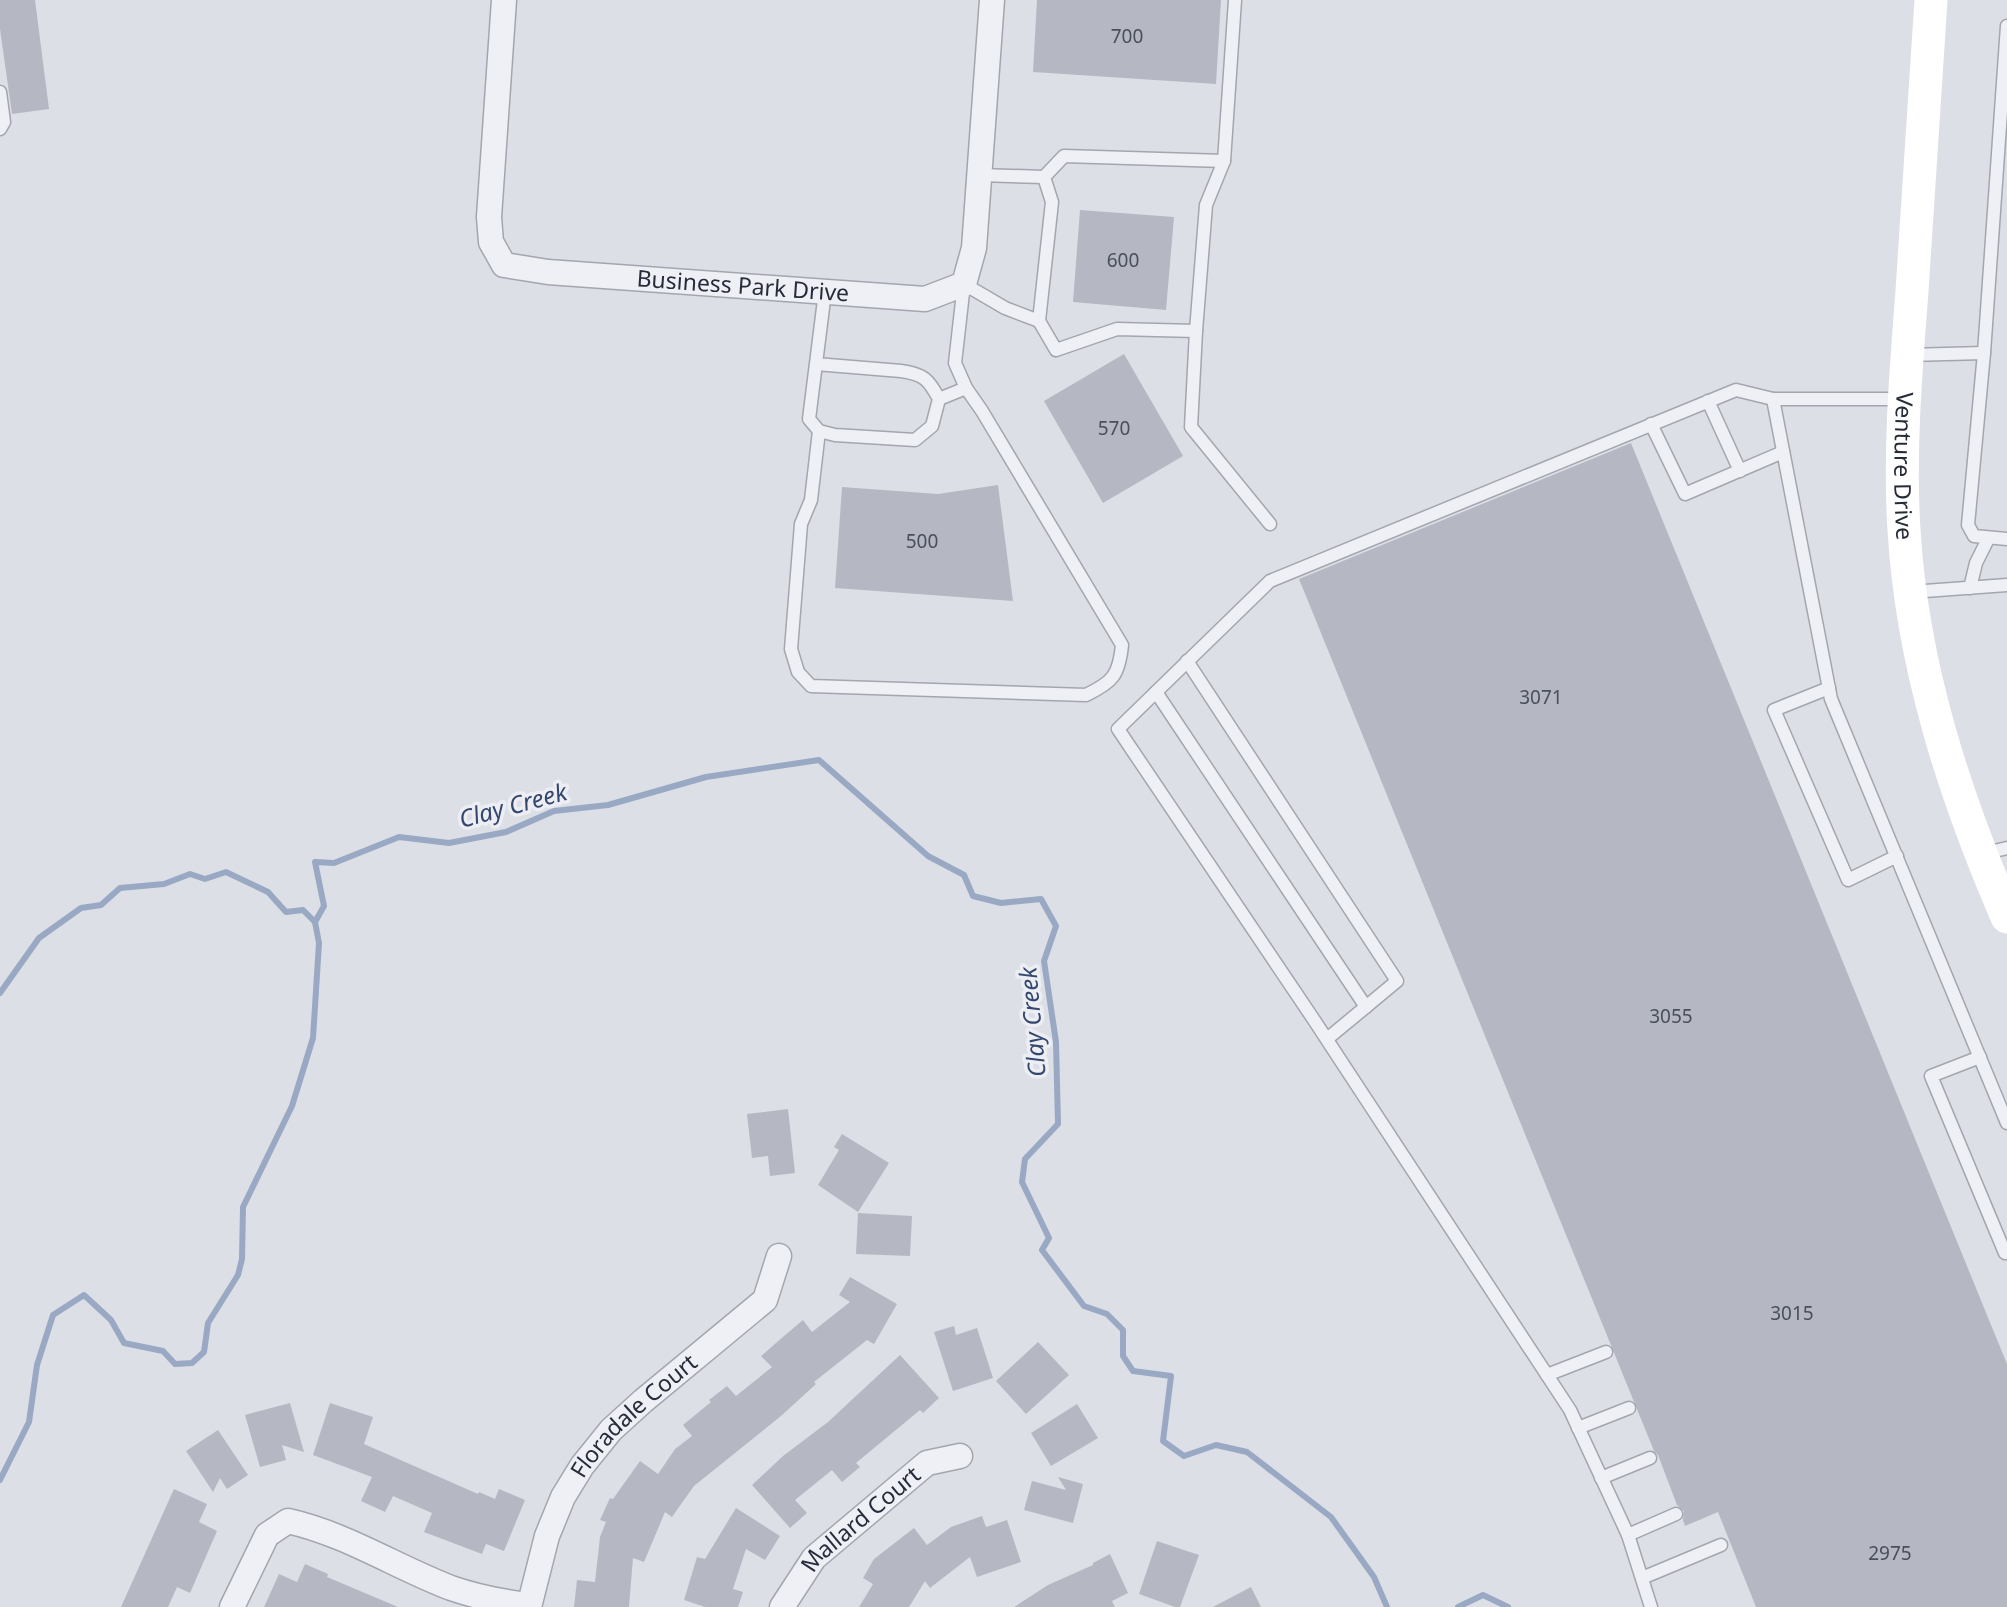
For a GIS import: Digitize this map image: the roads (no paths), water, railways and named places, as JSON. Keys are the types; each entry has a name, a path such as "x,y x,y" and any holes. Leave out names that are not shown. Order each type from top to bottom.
{"street":[{"name":"Business Park Drive","path":"504,0 489,217 491,242 504,265 526,270 925,299 964,284"},
{"path":"964,284 975,248 992,0"},
{"name":"Venture Drive","path":"1931,0 1904,398 1904,531 1911,592 1930,698 1943,747 1994,851 2007,917"},
{"name":"Floradale Court","path":"529,1606 547,1536 563,1497 582,1466 611,1430 765,1300 779,1256"},
{"name":"Mallard Court","path":"782,1607 814,1558 927,1463 960,1456"},
{"path":"232,1607 267,1535 288,1521 316,1527 451,1588 500,1602 529,1606"}],"lane":[{"path":"1235,0 1224,161 1206,205 1191,427 1270,524"},
{"path":"2007,26 1984,353 1968,525 1974,536 2007,539"},
{"path":"0,92 4,122 0,128"},
{"path":"980,175 1044,177 1064,156 1224,161"},
{"path":"1044,177 1052,202 1039,321 1056,350 1117,329 1196,331"},
{"path":"820,431 811,500 800,535 790,649 798,672 811,685 1086,695 1107,685 1120,667 1122,645 966,388 956,363 957,330 964,284 1005,308 1039,321"},
{"path":"816,363 914,373 929,381 939,399 932,426 915,440 835,435 820,431 809,419 824,292"},
{"path":"1907,355 1984,353"},
{"path":"939,399 966,388"},
{"path":"1651,1607 1628,1535 1570,1410 1327,1039 1118,729 1270,581 1736,390 1773,399 1904,398"},
{"path":"1773,399 1832,699 2007,1123"},
{"path":"1708,401 1740,471"},
{"path":"1651,424 1685,494 1783,452"},
{"path":"1970,588 1976,563 1988,539"},
{"path":"1911,592 2007,584"},
{"path":"1187,661 1397,981 1327,1039"},
{"path":"1829,688 1774,710 1847,880 1896,856"},
{"path":"1156,692 1366,1007"},
{"path":"1980,1057 1931,1076 2005,1254 2007,1252"},
{"path":"1547,1375 1606,1352"},
{"path":"1578,1428 1629,1408"},
{"path":"1601,1478 1650,1458"},
{"path":"1628,1535 1676,1514"},
{"path":"1642,1578 1721,1545"}],"waterway":[{"name":"Clay Creek","path":"315,922 324,906 315,862 334,863 399,837 449,843 506,832 554,811 608,805 706,777 819,760 928,856 964,875 973,896 1001,903 1041,899 1056,926 1044,961 1056,1042 1058,1124 1025,1159 1022,1182 1049,1238 1042,1250 1084,1306 1107,1314 1123,1330 1123,1356 1133,1371 1171,1376 1163,1441 1184,1456 1216,1445 1247,1452 1331,1517 1374,1577 1387,1607"},
{"path":"0,993 39,938 81,908 101,905 120,888 164,884 190,874 205,879 226,872 268,892 286,912 303,910 315,922 319,943 313,1038 292,1106 243,1207 242,1259 238,1275 208,1323 204,1352 192,1363 175,1364 163,1351 124,1343 111,1320 84,1295 53,1315 37,1365 29,1422 0,1480"},
{"name":"Clay Creek","path":"1458,1607 1483,1595 1508,1607"}]}
